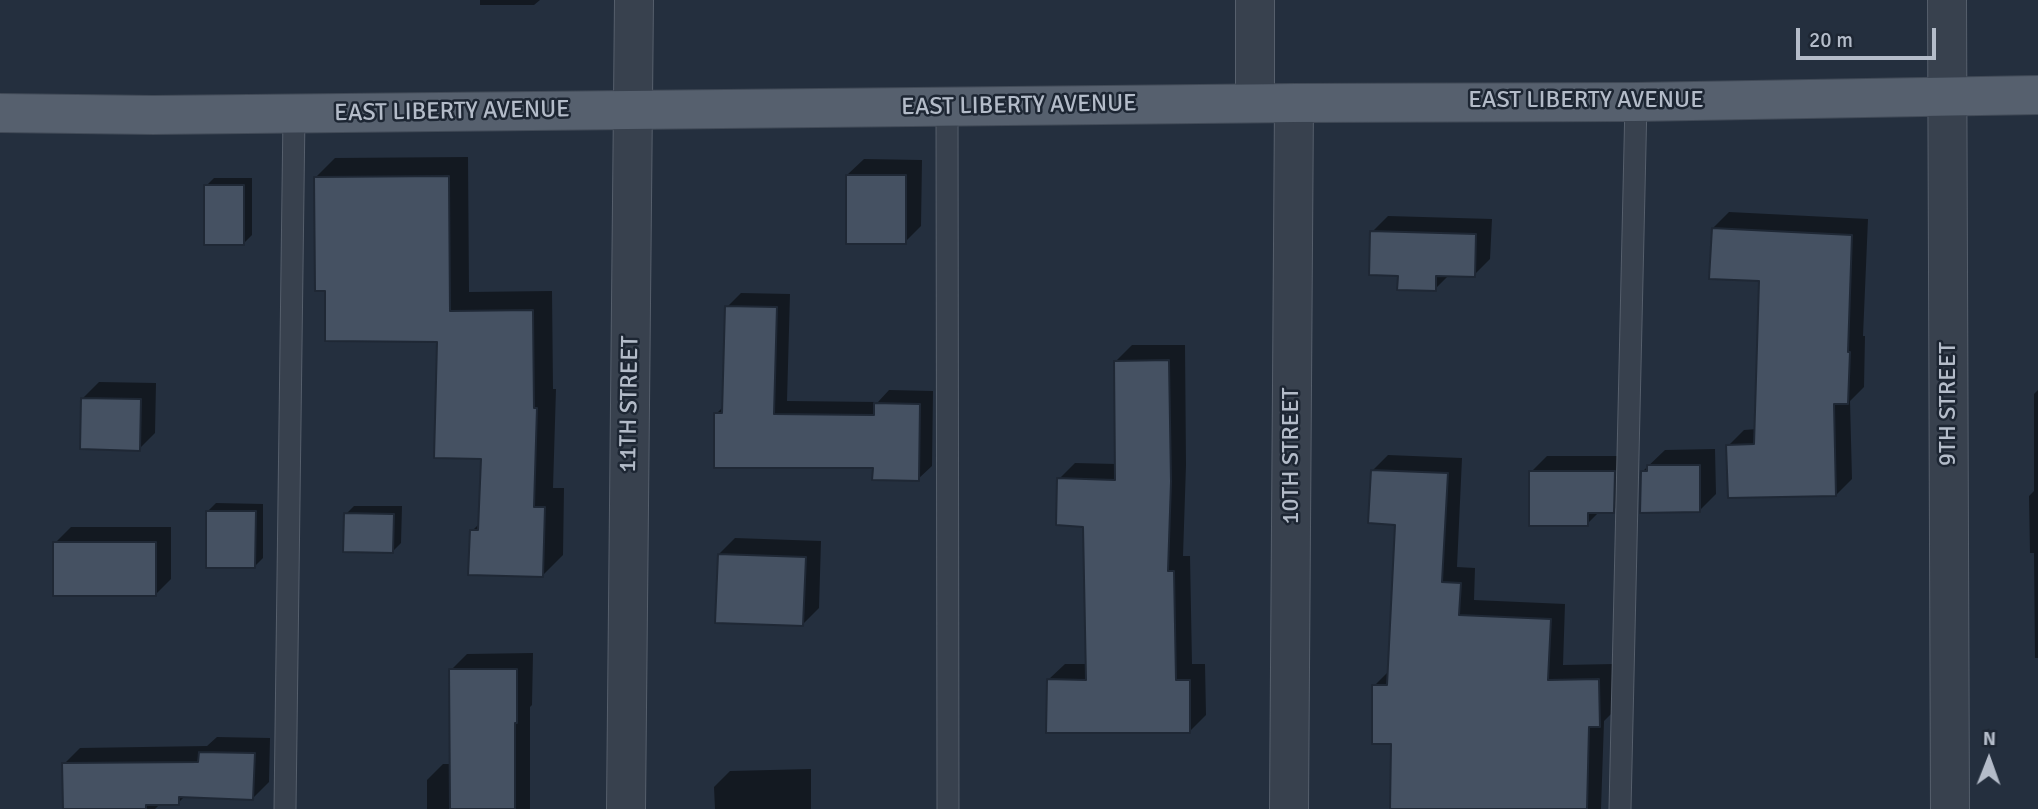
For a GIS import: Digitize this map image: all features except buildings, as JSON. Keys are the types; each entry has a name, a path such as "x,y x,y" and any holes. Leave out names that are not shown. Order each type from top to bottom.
{"main road":[{"name":"EAST LIBERTY AVENUE","path":"0,113 152,115 1255,103 1636,102 2038,94"}],"street":[{"name":"11TH STREET","path":"626,809 634,0"},
{"path":"1255,0 1255,103"},
{"name":"9TH STREET","path":"1947,0 1950,809"},
{"name":"10TH STREET","path":"1289,809 1294,103"}],"lane":[{"path":"1620,809 1636,102"},
{"path":"947,107 948,809"},
{"path":"285,809 294,114"}]}
